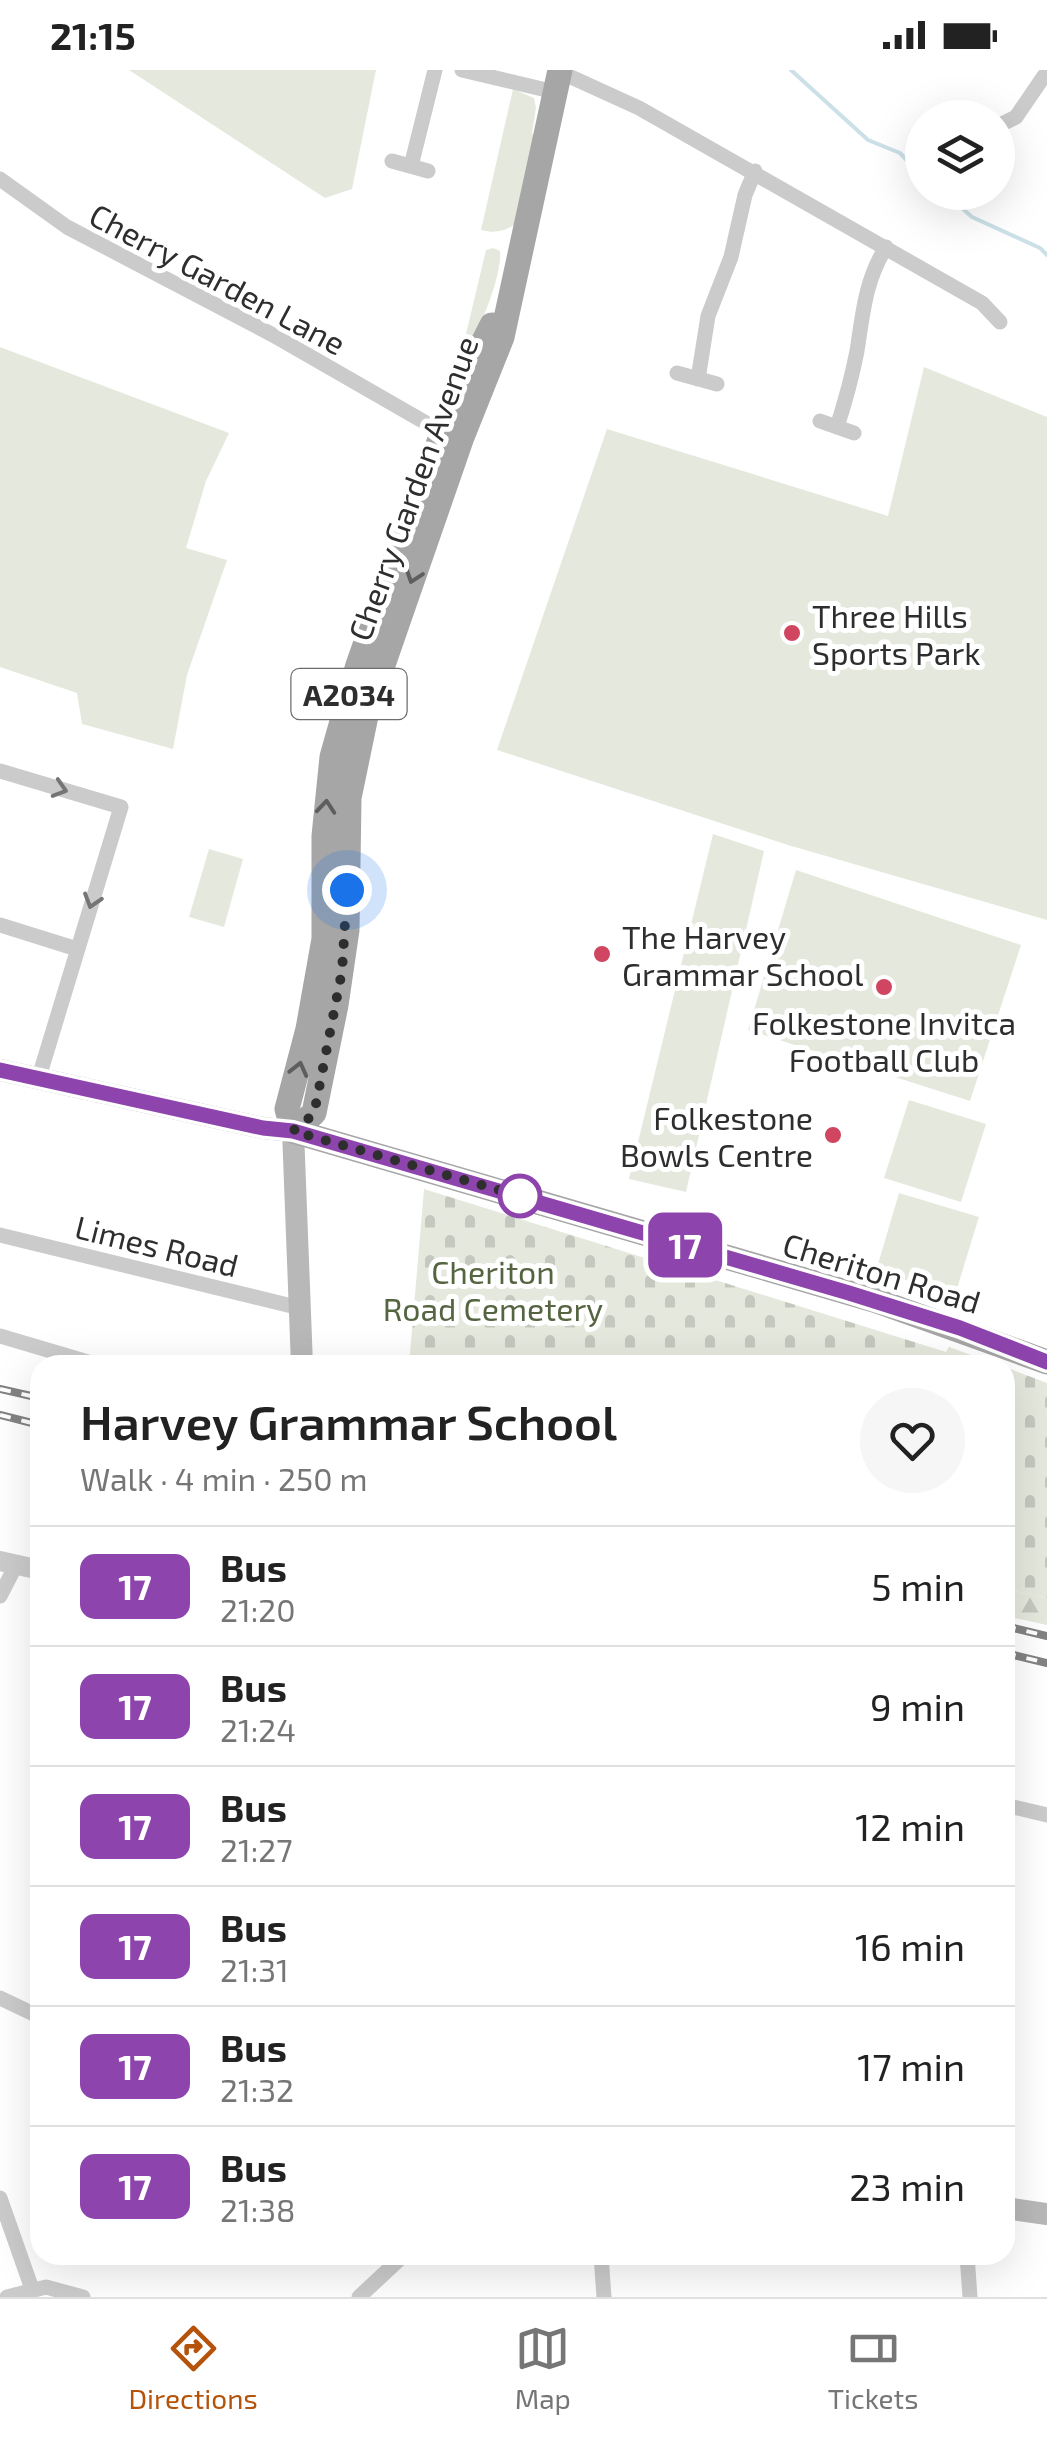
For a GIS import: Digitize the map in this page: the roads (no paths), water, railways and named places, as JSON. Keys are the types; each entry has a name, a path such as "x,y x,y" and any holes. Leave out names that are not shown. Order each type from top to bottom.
{"main road":[{"name":"Cherry Garden Avenue","path":"512,284 454,402 452,437 432,461 360,660 332,757 325,818 324,940 287,1109 293,1131 314,1114 342,971 347,930 349,798 367,711 452,437 502,338 558,78"},
{"name":"Cheriton Road","path":"0,1070 263,1128 293,1131 849,1293 960,1328 1047,1362"},
{"path":"293,1131 302,1355"},
{"path":"1015,2209 1047,2214"}],"street":[{"path":"411,166 435,70"},
{"path":"462,70 558,78 640,108 982,303 1000,322"},
{"path":"1015,118 1043,75"},
{"path":"392,162 428,171"},
{"path":"698,379 708,316 731,257 745,195 756,172"},
{"name":"Cherry Garden Lane","path":"0,179 76,233 273,335 452,437"},
{"path":"854,433 828,424 851,382 862,303 875,265 886,248"},
{"path":"678,373 717,384"},
{"path":"432,461 415,418 454,402"},
{"path":"0,771 120,808 39,1077"},
{"path":"0,925 77,950"},
{"name":"Limes Road","path":"0,1235 300,1308"},
{"path":"0,1336 64,1355"},
{"path":"0,1596 8,1563"},
{"path":"1015,1807 1047,1815"},
{"path":"0,1998 30,2012"},
{"path":"0,2198 32,2289"},
{"path":"360,2297 394,2265"},
{"path":"602,2265 604,2297"},
{"path":"967,2265 970,2297"},
{"path":"7,2297 46,2287 84,2297"}],"waterway":[{"path":"791,70 868,140 905,158"},
{"path":"964,210 1047,255"}],"railway":[{"path":"0,1389 30,1396"},
{"path":"0,1415 30,1422"},
{"path":"1015,1628 1047,1636"},
{"path":"1015,1655 1047,1663"}],"place":[{"name":"Three Hills Sports Park","path":"792,633"},
{"name":"The Harvey Grammar School","path":"602,954"},
{"name":"Folkestone Invitca Football Club","path":"884,987"},
{"name":"Folkestone Bowls Centre","path":"833,1135"}],"park label":[{"name":"Cheriton Road Cemetery","path":"493,1290"}]}
